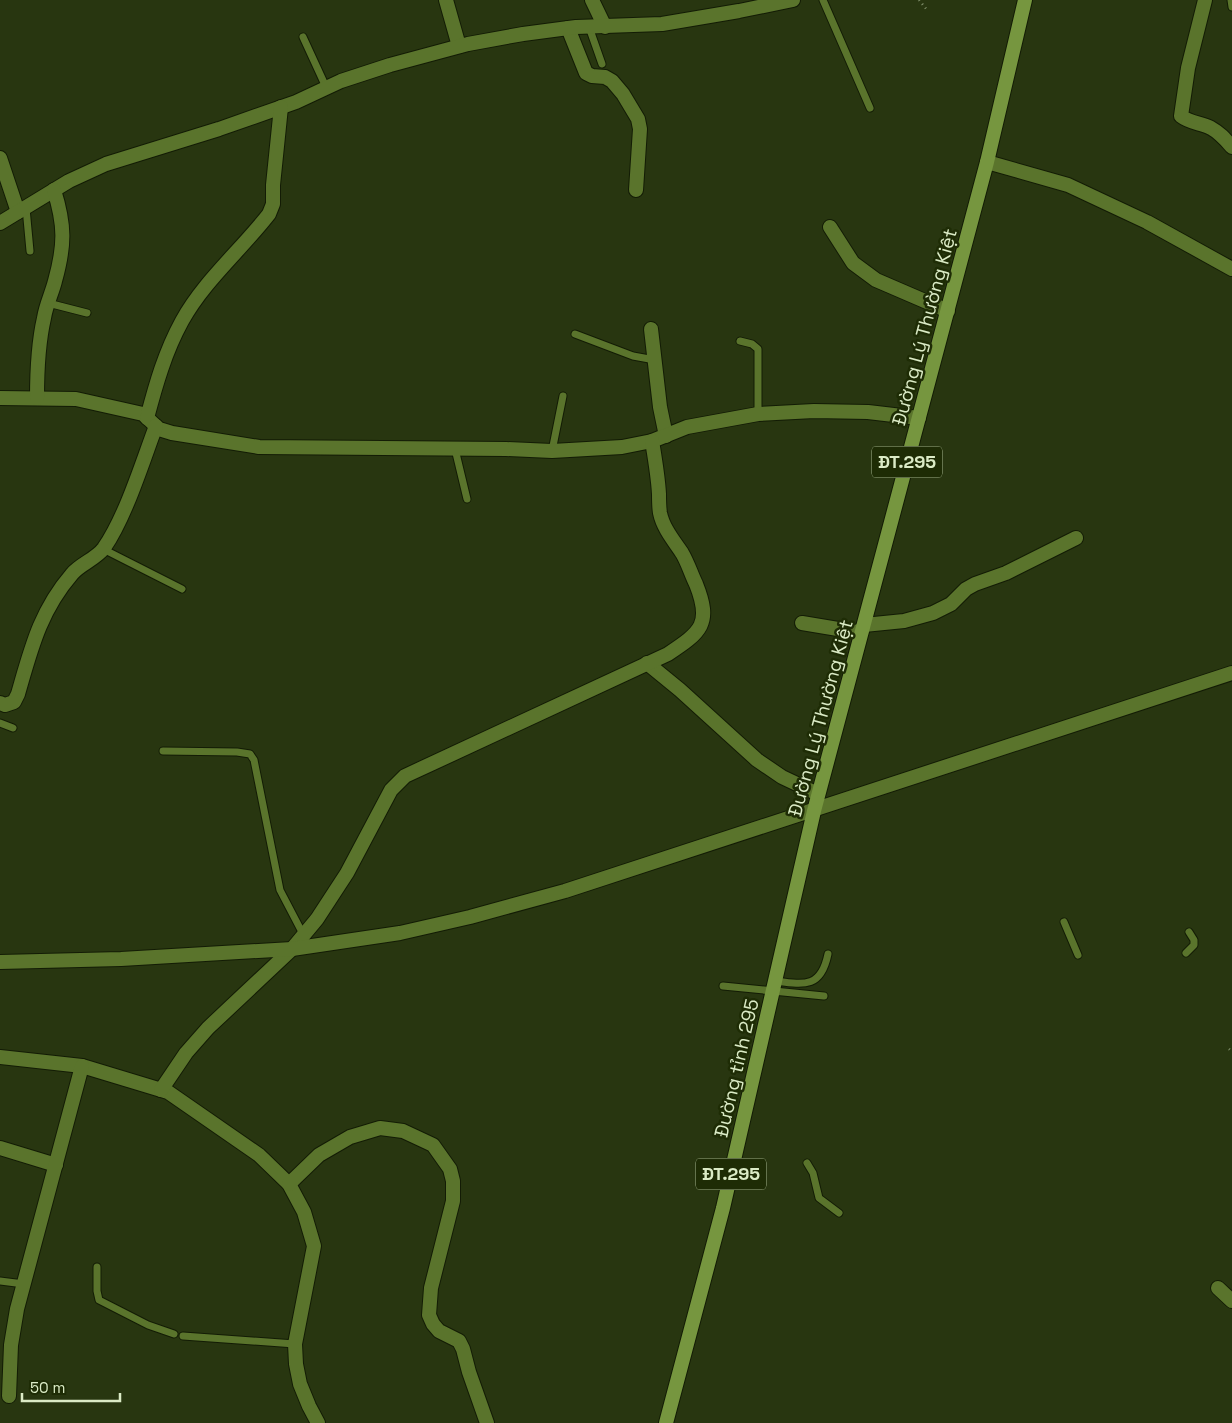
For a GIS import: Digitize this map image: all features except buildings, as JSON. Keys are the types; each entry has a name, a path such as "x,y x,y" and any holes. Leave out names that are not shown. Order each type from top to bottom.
{"main road":[{"name":"Đường Lý Thường Kiệt","path":"788,924 818,794 987,162 1025,0"},
{"name":"Đường tỉnh 295","path":"666,1423 723,1208 788,924"}],"street":[{"path":"446,0 460,46"},
{"path":"592,0 605,27"},
{"path":"0,224 54,190 106,164 219,129 296,102 326,87 390,65 460,46 523,34 568,28 662,24 739,12 793,0"},
{"path":"1205,0 1188,68 1181,116 1210,128 1221,135 1232,147"},
{"path":"568,28 586,73 592,76 605,77 612,82 638,119 640,129 636,190"},
{"path":"0,703 14,702 38,627 56,593 73,572 103,549 120,519 152,422 160,371 183,320 200,294 269,214 273,204 273,185 281,107"},
{"path":"0,158 22,210"},
{"path":"987,162 1068,185 1147,222 1232,269"},
{"path":"37,398 39,342 44,316 56,280 63,232 62,215 54,190"},
{"path":"830,227 853,263 876,280 948,311"},
{"path":"651,328 660,407 666,436"},
{"path":"0,398 76,399 143,414 152,422 172,433 259,447 552,451 622,447 652,441 687,427 758,414 814,411 868,412 919,418"},
{"path":"161,1090 186,1053 208,1028 292,949 317,919 347,873 391,790 405,776 668,654 688,641 703,623 702,600 685,558 667,531 660,513 652,441"},
{"path":"802,623 856,632 863,628 904,621 933,613 950,604 966,589 975,584 1006,573 1076,538"},
{"path":"648,664 757,760 782,777 818,794"},
{"path":"0,962 121,959 292,949 400,933 470,917 565,891 1232,673"},
{"path":"0,1057 82,1066 168,1092 259,1155 289,1184 304,1212 314,1246 295,1344 300,1384 308,1406 318,1423"},
{"path":"9,1396 11,1346 17,1309 82,1066"},
{"path":"289,1184 320,1155 350,1137 380,1128 403,1131 433,1145 450,1169 453,1181 453,1201 431,1288 428,1315 439,1331 459,1341 486,1423"},
{"path":"0,1148 56,1164"},
{"path":"1218,1288 1232,1301"}],"lane":[{"path":"823,0 870,108"},
{"path":"1231,0 1232,7"},
{"path":"589,27 602,64"},
{"path":"303,37 326,87"},
{"path":"22,210 30,251"},
{"path":"48,304 87,312"},
{"path":"575,334 633,356 655,360"},
{"path":"740,342 752,344 758,349 758,414"},
{"path":"552,451 563,396"},
{"path":"455,449 467,499"},
{"path":"103,549 182,589"},
{"path":"0,723 13,728"},
{"path":"163,751 237,752 250,754 254,760 280,890 303,934"},
{"path":"1064,922 1078,955"},
{"path":"1186,953 1194,945 1194,940 1189,932"},
{"path":"723,986 774,986 816,980 826,966 828,954"},
{"path":"774,986 824,996"},
{"path":"807,1162 813,1173 819,1198 839,1213"},
{"path":"97,1267 99,1300 148,1324 174,1334"},
{"path":"0,1281 24,1284"},
{"path":"183,1336 295,1344"}],"path":[{"path":"919,0 927,10"}]}
